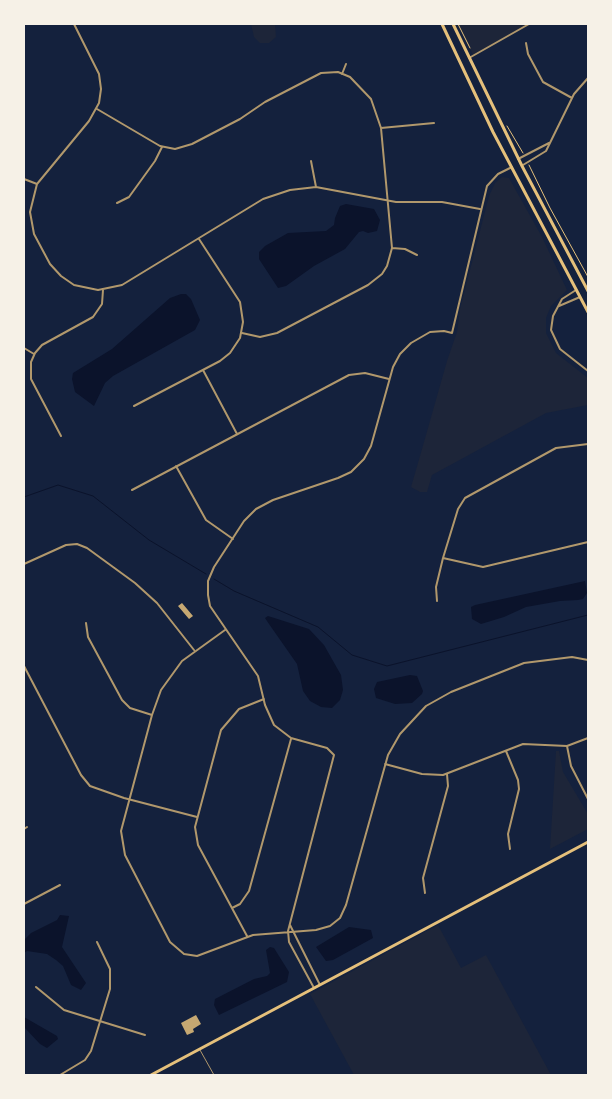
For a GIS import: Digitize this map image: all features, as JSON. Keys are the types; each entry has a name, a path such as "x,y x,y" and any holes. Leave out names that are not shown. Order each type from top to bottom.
{"main road":[{"path":"442,24 512,166 588,312"},
{"path":"453,24 518,159 587,285 588,291"},
{"path":"151,1075 588,842"}],"street":[{"path":"74,24 100,74 101,88 97,109 37,184 31,204 31,224 37,240 50,264 61,276 74,285 86,289 103,290 126,282 270,196 290,190 316,187 387,201 442,202 480,209"},
{"path":"469,58 529,24"},
{"path":"526,43 528,54 543,82 572,98"},
{"path":"342,74 346,64"},
{"path":"97,109 162,147 175,149 192,144 318,74 332,72 342,74 355,81 371,99 381,128 392,248 390,259 382,274 368,285 277,333 260,337 242,334"},
{"path":"522,166 540,156 549,143 572,98 588,78"},
{"path":"381,128 434,123"},
{"path":"518,159 549,143"},
{"path":"117,203 128,197 155,162 162,147"},
{"path":"312,161 316,187"},
{"path":"314,988 289,942 290,925 334,762 333,752 291,738 274,725 264,700 258,676 210,606 207,587 214,567 244,521 259,507 273,500 338,478 351,472 360,464 371,446 394,363 411,343 437,330 452,333 468,275 480,209 487,186 492,179 512,166"},
{"path":"24,179 37,184"},
{"path":"134,406 203,370 230,353 242,334 243,313 240,302 199,238"},
{"path":"392,248 404,249 417,255"},
{"path":"61,436 31,379 30,365 34,354 45,343 93,317 102,304 103,290"},
{"path":"576,290 562,299 551,322 553,338 563,352 588,371"},
{"path":"559,306 580,296"},
{"path":"24,348 34,354"},
{"path":"203,370 237,434"},
{"path":"132,490 354,373 365,373 389,379"},
{"path":"437,602 436,587 458,509 471,493 556,448 588,444"},
{"path":"176,466 206,520 233,540"},
{"path":"443,558 484,567 588,542"},
{"path":"24,564 62,546 74,544 87,548 135,583 157,602 195,650"},
{"path":"86,622 88,637 122,700 130,708 152,715"},
{"path":"225,630 182,661 166,682 152,715 121,831 122,848 170,942 184,954 197,956 247,936 323,929 336,922 343,913 385,764 392,746 408,724 426,706 442,697 524,663 572,657 588,660"},
{"path":"24,666 85,780 95,789 197,817"},
{"path":"247,936 198,845 195,827 225,725 245,706 264,700"},
{"path":"232,908 240,904 248,891 291,738"},
{"path":"385,764 422,774 447,774 528,744 567,746 588,738"},
{"path":"567,746 571,766 588,799"},
{"path":"506,751 518,780 519,789 508,834 510,848"},
{"path":"425,893 423,878 448,786 447,774"},
{"path":"24,829 28,827"},
{"path":"24,904 60,885"},
{"path":"290,931 320,984"},
{"path":"60,1075 85,1060 91,1051 100,1022 112,978 107,959 97,942"},
{"path":"36,987 64,1010 146,1034"}],"lane":[{"path":"200,1049 214,1075"}],"path":[{"path":"458,24 473,55"},
{"path":"505,121 521,149"},
{"path":"531,168 588,277"}],"shaded area":[{"path":"251,24 275,24 276,37 269,43 260,43 254,37"},
{"path":"458,24 529,24 473,55"},
{"path":"502,177 509,178 542,237 567,290 551,306 546,318 546,333 556,353 588,378 588,405 546,413 432,475 427,492 420,492 411,487 457,332 460,309 489,196 495,183"},
{"path":"346,204 374,209 380,220 377,231 359,232 345,249 314,266 286,286 278,288 259,259 259,252 265,246 288,233 326,231 334,225 340,206"},
{"path":"186,294 191,299 200,320 195,330 113,376 105,383 94,406 75,392 72,379 73,373 112,349 170,298"},
{"path":"585,581 587,593 583,599 526,607 504,617 481,624 472,619 471,607 475,605"},
{"path":"268,616 309,629 324,645 341,675 343,690 340,700 332,708 321,707 310,701 303,691 297,664 265,618"},
{"path":"410,675 417,676 423,691 412,703 395,704 376,698 374,689 377,682"},
{"path":"556,751 559,751 563,772 588,814 588,829 550,849"},
{"path":"60,915 69,916 62,947 86,983 81,990 71,985 63,966 47,954 27,951 24,953 24,940 31,933 57,920"},
{"path":"438,925 461,968 486,955 551,1075 354,1075 310,994"},
{"path":"349,927 371,930 373,938 333,960 326,961 316,947"},
{"path":"270,947 274,948 289,972 287,982 219,1015 214,1005 215,999 270,973 266,950"},
{"path":"24,1017 57,1036 58,1039 47,1048 40,1044 24,1027"}],"building":[{"path":"182,603 193,616 189,619 178,606"},
{"path":"196,1015 201,1024 193,1029 194,1032 187,1035 181,1023"}],"waterway":[{"path":"24,497 58,485 93,496 149,540 206,574"},
{"path":"214,579 234,591 318,627 352,655 387,666 588,615"}]}
